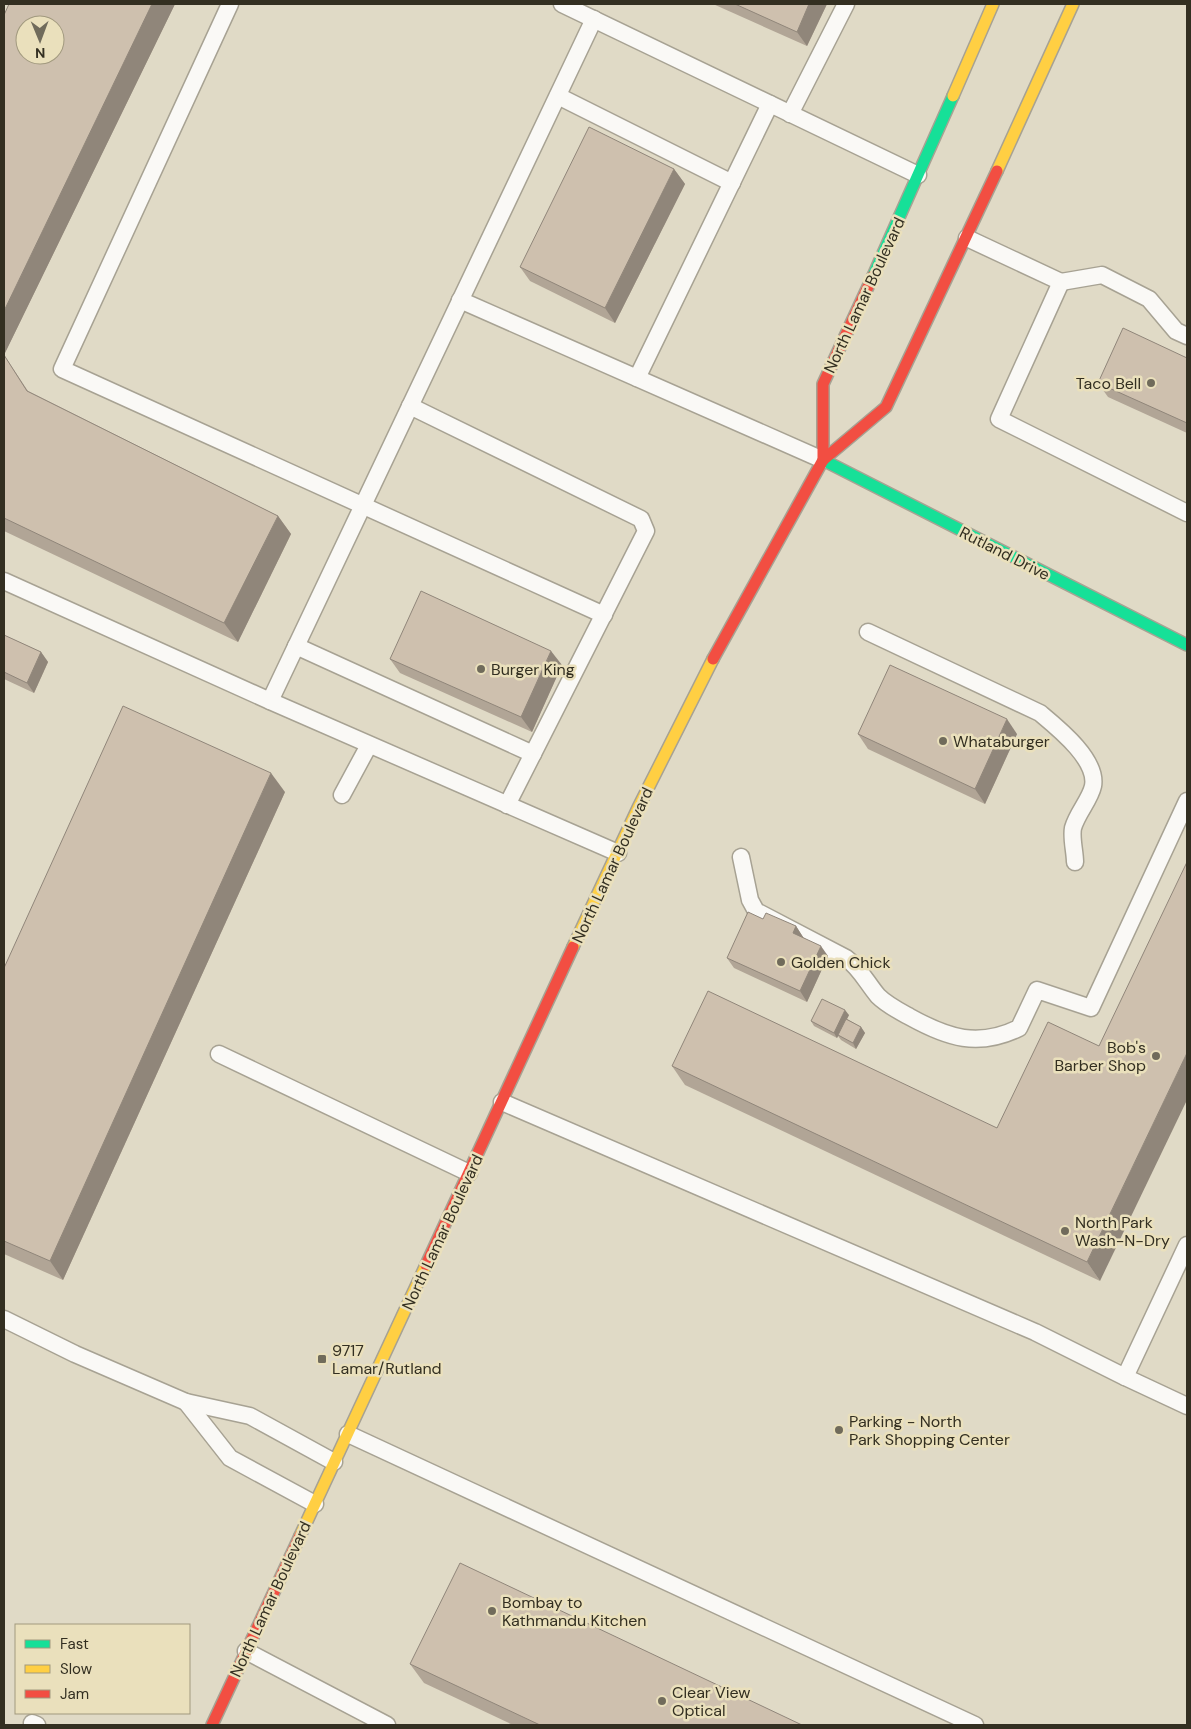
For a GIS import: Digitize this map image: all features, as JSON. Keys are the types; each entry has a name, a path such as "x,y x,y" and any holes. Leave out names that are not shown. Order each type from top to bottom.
{"main road":[{"name":"North Lamar Boulevard","path":"212,1725 692,696 823,460 823,384 993,4"},
{"path":"823,460 886,407 967,238 1074,4"},
{"name":"Rutland Drive","path":"823,460 1187,645"}],"lane":[{"path":"230,4 62,369 604,615"},
{"path":"562,4 918,175"},
{"path":"790,114 846,4"},
{"path":"270,701 594,19"},
{"path":"558,96 732,183"},
{"path":"638,378 770,104"},
{"path":"967,238 1061,282 1102,275 1149,299 1176,331 1187,336"},
{"path":"1061,282 1000,419 1187,513"},
{"path":"460,300 823,460"},
{"path":"410,406 640,519 646,531 507,805"},
{"path":"4,581 368,745 618,853"},
{"path":"868,632 1040,713 1078,748 1092,770 1094,785 1073,828 1076,862"},
{"path":"296,646 533,754"},
{"path":"342,795 368,745"},
{"path":"741,857 750,900 756,911 846,958 855,965 879,996 891,1007 925,1026 952,1037 975,1040 996,1038 1019,1028 1037,990 1090,1008 1187,801"},
{"path":"219,1054 469,1174"},
{"path":"502,1102 1035,1332 1187,1406"},
{"path":"1125,1377 1187,1245"},
{"path":"4,1318 75,1354 186,1402 250,1416 334,1462"},
{"path":"186,1402 230,1458 315,1504"},
{"path":"348,1434 975,1725"},
{"path":"246,1651 387,1725"}],"building":[{"path":"9,4 152,4 4,311 4,15"},
{"path":"735,4 809,4 797,32"},
{"path":"589,127 674,169 605,308 520,267"},
{"name":"Taco Bell","path":"1123,328 1187,358 1187,423 1098,383"},
{"path":"4,355 27,391 278,516 224,623 4,518"},
{"name":"Burger King","path":"421,591 551,651 521,717 390,659"},
{"path":"4,635 41,652 27,683 4,672"},
{"name":"Whataburger","path":"890,665 1007,719 975,789 858,734"},
{"path":"123,706 271,773 50,1261 4,1241 4,968"},
{"path":"1187,862 1187,1053 1087,1262 672,1066 708,991 997,1128 1048,1022 1099,1046"},
{"name":"Golden Chick","path":"748,912 763,919 766,913 796,926 793,933 821,946 800,991 727,958"},
{"path":"822,999 845,1010 834,1033 811,1021"},
{"path":"846,1019 861,1027 853,1043 838,1035"},
{"path":"460,1563 802,1725 540,1725 410,1664"}],"traffic: fast":[{"path":"873,276 953,96"},
{"path":"823,460 1187,645"}],"traffic: slow":[{"path":"953,96 993,4"},
{"path":"997,171 1073,4"},
{"path":"573,947 638,808 713,659"},
{"path":"300,1536 426,1265"}],"traffic: jam":[{"path":"823,460 886,407 997,171"},
{"path":"713,659 823,460 823,384 873,276"},
{"path":"426,1265 573,947"},
{"path":"212,1725 300,1536"}],"place":[{"name":"Taco Bell","path":"1151,383"},
{"name":"Burger King","path":"481,669"},
{"name":"Whataburger","path":"943,741"},
{"name":"Golden Chick","path":"781,962"},
{"name":"Bob's Barber Shop","path":"1156,1056"},
{"name":"North Park Wash-N-Dry","path":"1065,1231"},
{"name":"9717 Lamar/Rutland","path":"322,1359"},
{"name":"Parking - North Park Shopping Center","path":"839,1430"},
{"name":"Bombay to Kathmandu Kitchen","path":"492,1611"},
{"name":"Clear View Optical","path":"662,1701"}]}
